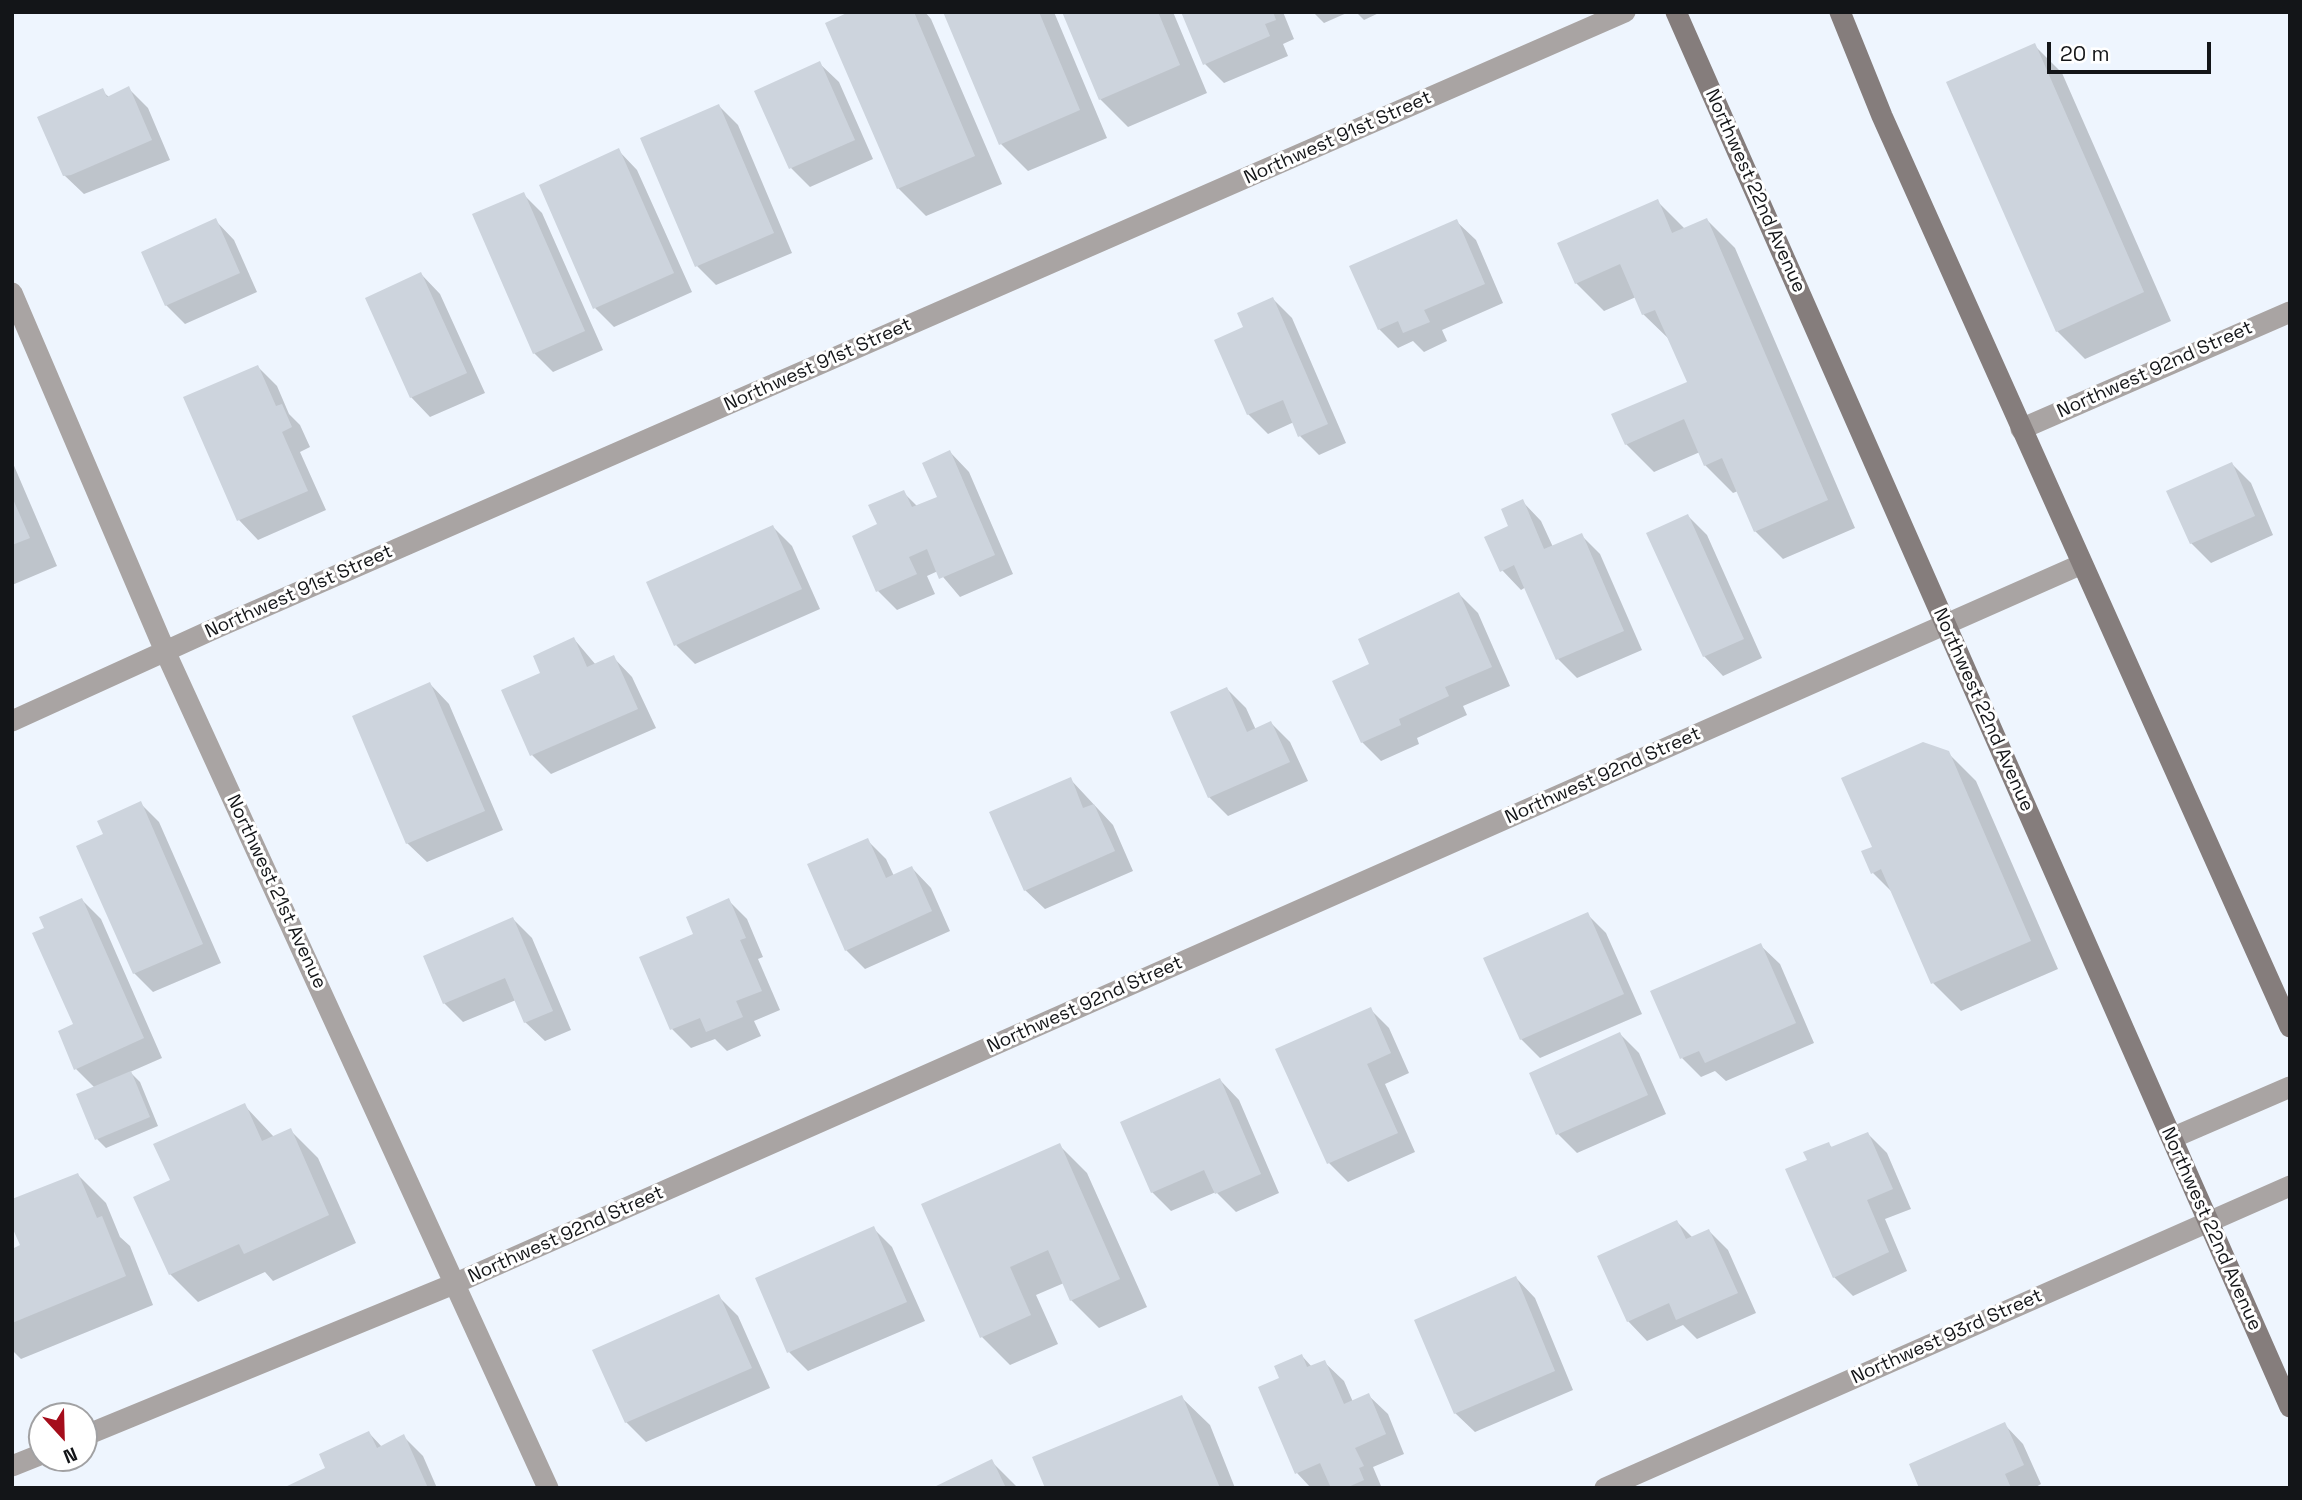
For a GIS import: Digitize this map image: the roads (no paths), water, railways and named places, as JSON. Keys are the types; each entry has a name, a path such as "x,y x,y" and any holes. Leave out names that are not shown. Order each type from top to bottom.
{"main road":[{"name":"Northwest 22nd Avenue","path":"1676,12 2290,1407"},
{"path":"1840,12 1882,116 2290,1027"}],"street":[{"name":"Northwest 91st Street","path":"12,721 165,651 1625,12"},
{"name":"Northwest 21st Avenue","path":"12,293 165,651 548,1488"},
{"name":"Northwest 92nd Street","path":"2021,429 2290,312"},
{"name":"Northwest 92nd Street","path":"98,1430 456,1283 2082,564"},
{"path":"2172,1138 2290,1087"},
{"name":"Northwest 93rd Street","path":"1605,1488 2290,1186"}]}
